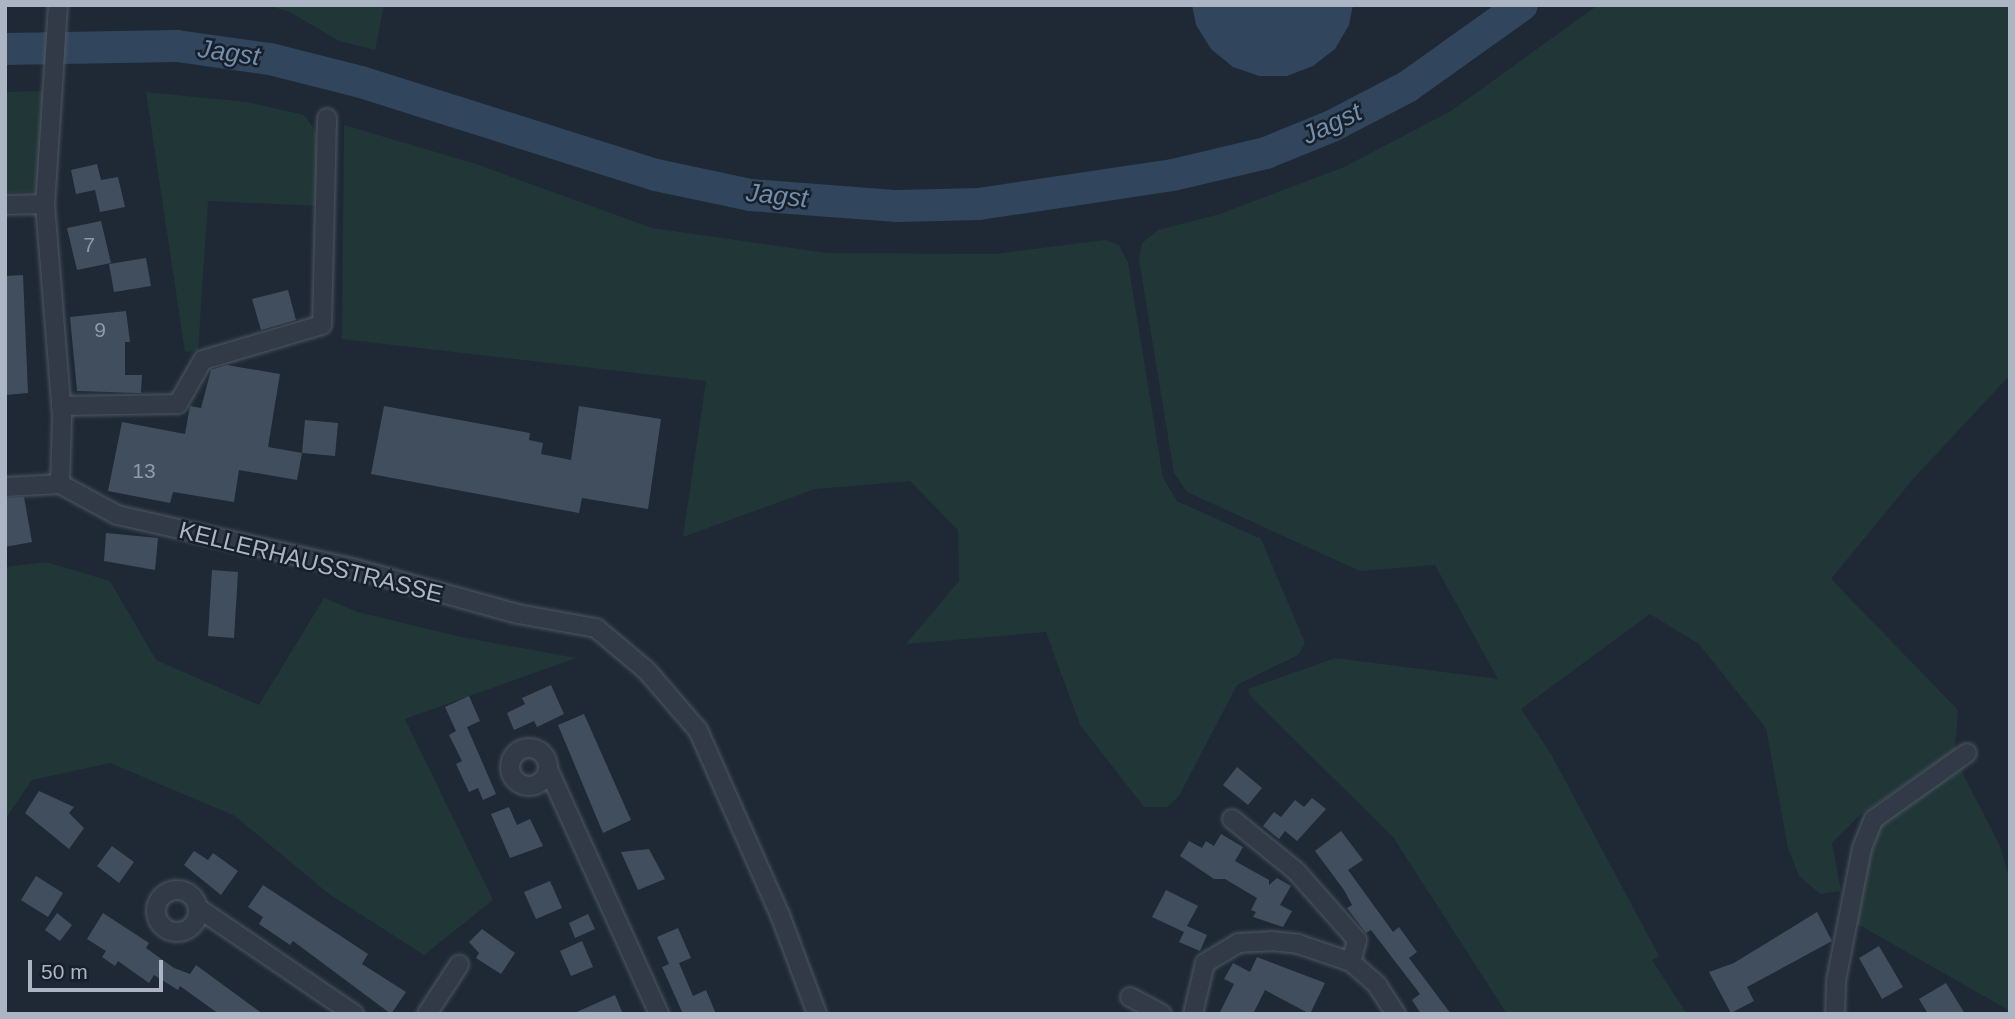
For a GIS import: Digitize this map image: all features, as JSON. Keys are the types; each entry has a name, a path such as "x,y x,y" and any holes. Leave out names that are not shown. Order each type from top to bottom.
{"street":[{"path":"5,486 60,484 61,406 45,204 58,5"},
{"path":"61,406 178,404 203,360 322,325 327,118"},
{"path":"5,205 45,204"},
{"name":"KELLERHAUSSTRASSE","path":"60,484 117,515 352,568 518,614 596,628 647,671 698,730 780,915 817,1014"},
{"path":"1835,1009 1836,981 1862,848 1874,819 1967,752"},
{"path":"548,769 659,1014"},
{"path":"1232,819 1296,871 1357,940 1351,962"},
{"path":"198,908 354,1014"},
{"path":"1193,1014 1205,963 1238,943 1298,944 1351,962 1377,985 1396,1014"},
{"path":"427,1014 459,965"},
{"path":"1130,997 1162,1014"}],"green space":[{"path":"266,5 384,5 375,50 339,41 290,12"},
{"path":"1598,5 2010,5 2010,375 1913,479 1831,579 1958,710 1955,750 1861,814 1832,843 1841,891 1820,894 1799,876 1788,848 1766,728 1699,644 1650,614 1521,709 1551,754 1659,956 1652,960 1687,1014 1507,1014 1393,837 1251,697 1248,689 1335,658 1498,679 1435,565 1360,571 1187,492 1174,473 1139,260 1142,243 1158,230 1220,214 1344,167 1451,111"},
{"path":"45,91 38,191 5,193 5,92"},
{"path":"146,92 247,102 304,115 316,131 317,206 208,201 198,351 185,352"},
{"path":"344,125 476,164 652,228 827,253 995,254 1104,240 1119,245 1128,263 1163,478 1177,501 1261,539 1305,643 1298,655 1237,685 1179,796 1167,807 1144,807 1080,725 1046,632 906,644 959,581 958,530 910,481 815,489 683,537 706,381 342,339"},
{"path":"46,562 110,581 156,660 259,705 324,598 358,612 461,637 576,658 405,719 493,900 424,955 329,894 235,816 110,763 32,780 5,819 5,567"},
{"path":"1961,770 2000,846 2010,880 2010,1011 1854,922 1876,831 1883,820"}],"water":[{"path":"1192,5 1353,5 1349,25 1335,49 1313,66 1287,76 1259,76 1233,67 1211,49 1196,25"}],"building":[{"path":"97,164 101,180 118,177 125,207 100,212 95,190 76,194 71,170"},
{"path":"101,221 111,263 77,270 67,228"},
{"path":"146,258 151,286 114,292 109,264"},
{"path":"23,275 28,393 6,395 5,276"},
{"path":"288,290 296,320 261,330 252,299"},
{"path":"126,311 130,342 125,342 125,375 142,375 141,393 77,391 70,317"},
{"path":"227,365 280,374 268,447 302,453 297,480 239,470 234,502 173,492 170,503 108,491 122,422 185,434 190,406 201,408 211,370"},
{"path":"384,406 530,433 529,440 543,443 541,454 571,460 579,406 661,419 648,509 582,498 579,513 371,474"},
{"path":"305,420 338,423 335,456 302,453"},
{"path":"24,497 32,542 5,547 5,498"},
{"path":"106,533 158,538 155,570 104,561"},
{"path":"212,570 238,572 234,638 208,636"},
{"path":"551,685 564,714 537,727 534,721 514,730 507,713 525,704 522,698"},
{"path":"469,696 480,721 467,727 496,794 483,800 478,788 469,792 456,764 462,761 449,735 456,731 445,707"},
{"path":"584,714 631,820 603,833 558,725"},
{"path":"1237,767 1262,788 1248,805 1223,785"},
{"path":"39,791 74,807 69,813 84,828 69,849 25,813"},
{"path":"1312,798 1326,809 1297,841 1285,831 1279,839 1263,826 1274,812 1281,817 1295,800 1304,807"},
{"path":"509,807 517,825 530,819 543,846 510,858 491,814"},
{"path":"1341,831 1363,860 1348,870 1393,932 1399,927 1417,952 1409,958 1451,1014 1421,1014 1412,1000 1420,994 1371,930 1366,933 1347,908 1352,905 1344,890 1315,851"},
{"path":"1221,834 1243,847 1235,861 1269,880 1269,885 1277,878 1291,886 1280,905 1292,911 1283,927 1253,917 1256,912 1251,910 1257,898 1225,879 1214,879 1180,856 1189,841 1202,848 1206,841 1214,846"},
{"path":"112,846 134,862 119,883 97,866"},
{"path":"649,849 665,879 638,890 621,852"},
{"path":"194,851 208,860 213,853 238,871 221,895 184,865"},
{"path":"36,876 63,893 48,917 21,900"},
{"path":"550,881 562,908 536,919 524,892"},
{"path":"263,885 368,954 362,964 406,992 391,1014 293,941 290,945 259,924 263,917 248,907"},
{"path":"1166,890 1198,906 1187,926 1207,935 1200,951 1179,942 1184,932 1152,917"},
{"path":"1817,912 1832,941 1747,987 1754,1001 1731,1013 1709,972 1734,963"},
{"path":"57,913 72,925 60,941 45,930"},
{"path":"103,913 149,943 146,948 174,968 190,974 196,965 263,1014 219,1014 180,986 178,990 154,975 149,983 118,961 115,966 102,957 106,951 87,939"},
{"path":"588,914 595,929 575,938 569,923"},
{"path":"678,928 691,958 679,963 693,996 706,990 716,1014 683,1014 662,967 669,964 657,937"},
{"path":"482,929 515,953 501,974 476,958 479,953 469,942"},
{"path":"582,941 593,967 571,976 560,951"},
{"path":"1879,946 1903,987 1882,999 1859,958"},
{"path":"1257,957 1325,983 1310,1014 1265,990 1253,1014 1219,1014 1234,984 1224,979 1233,963 1250,972"},
{"path":"1946,983 1965,1014 1928,1014 1919,999"},
{"path":"615,995 623,1014 572,1014"}],"waterway":[{"name":"Jagst","path":"5,49 177,46 270,59 361,82 656,175 750,195 898,206 979,204 1173,175 1266,153 1332,126 1407,87 1522,5"}]}
